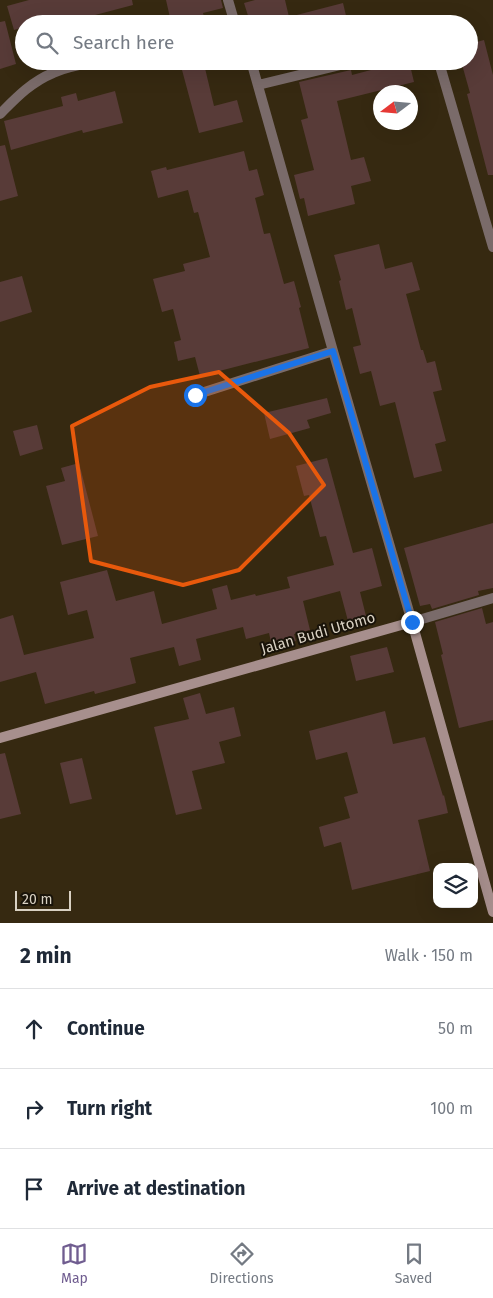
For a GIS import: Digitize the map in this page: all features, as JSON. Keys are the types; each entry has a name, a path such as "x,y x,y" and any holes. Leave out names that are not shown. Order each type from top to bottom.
{"street":[{"path":"228,0 233,15"},
{"path":"0,114 25,90 54,72 61,70"},
{"path":"254,70 493,912"},
{"path":"258,85 320,70"},
{"path":"441,70 493,246"},
{"path":"195,395 333,351"},
{"path":"412,622 493,598"},
{"name":"Jalan Budi Utomo","path":"0,738 412,622"}],"highlighted area":[{"path":"219,372 289,433 324,485 239,570 183,585 91,561 72,426 150,387"}],"building":[{"path":"29,0 132,0 133,5 95,15 15,15 14,30 7,6"},
{"path":"166,0 221,0 223,8 203,13 204,15 169,15"},
{"path":"255,0 285,0 289,15 248,15 244,3"},
{"path":"343,3 346,15 297,15"},
{"path":"5,21 15,64 0,69 0,22"},
{"path":"484,40 493,75 493,175 488,175 467,94 470,93 464,70 478,70 478,42"},
{"path":"182,70 205,70 214,106 237,100 243,122 199,133"},
{"path":"351,70 352,75 371,70 411,70 414,82 402,85 373,85 373,92 337,101 351,160 364,157 371,181 351,186 355,204 308,216 304,198 300,199 294,175 314,170 301,120 308,118 299,82"},
{"path":"115,91 123,123 83,133 82,130 11,150 4,121 63,106 61,97 76,93 78,101"},
{"path":"5,145 18,196 0,201 0,146"},
{"path":"244,151 249,171 257,169 264,195 255,198 264,234 270,233 284,284 294,281 309,348 200,376 195,357 178,361 174,342 181,340 173,309 162,312 153,279 185,271 183,264 210,257 198,212 194,213 188,190 158,198 151,171 166,167 167,170"},
{"path":"379,244 385,269 412,262 420,290 406,294 421,350 423,350 427,363 435,361 442,390 433,392 446,441 435,444 442,471 414,478 395,402 380,406 371,371 360,374 353,347 361,345 352,308 346,310 339,281 341,280 334,255"},
{"path":"22,276 32,312 0,322 0,282"},
{"path":"327,398 331,413 307,420 310,428 270,439 264,413"},
{"path":"37,425 43,449 20,456 13,431"},
{"path":"327,458 353,553 372,548 382,586 360,592 366,616 348,621 340,591 303,601 310,630 294,634 296,641 272,647 269,633 246,639 243,627 196,639 201,660 179,666 174,647 130,658 136,683 95,694 94,691 45,704 36,672 0,682 0,619 13,615 24,655 94,638 87,610 68,615 60,582 107,570 116,601 154,591 162,624 217,609 212,589 227,585 231,600 255,594 256,596 290,588 287,577 334,565 326,536 320,537 309,495 304,496 296,466"},
{"path":"79,463 98,536 62,545 46,486 65,481 61,468"},
{"path":"493,523 493,588 478,591 479,595 432,609 430,604 420,606 404,548"},
{"path":"482,608 486,624 493,622 493,720 459,728 435,622"},
{"path":"387,647 394,672 356,681 350,656"},
{"path":"200,693 206,714 234,707 241,736 219,742 225,763 192,771 202,809 176,815 154,727 189,719 183,698"},
{"path":"385,711 393,744 425,737 448,813 418,820 430,871 352,890 341,842 324,847 319,827 350,818 344,797 358,793 347,752 316,760 309,731"},
{"path":"5,753 21,814 0,819 0,754"},
{"path":"82,758 92,799 70,804 60,763"}],"route":[{"path":"195,395 333,351 412,622"}]}
